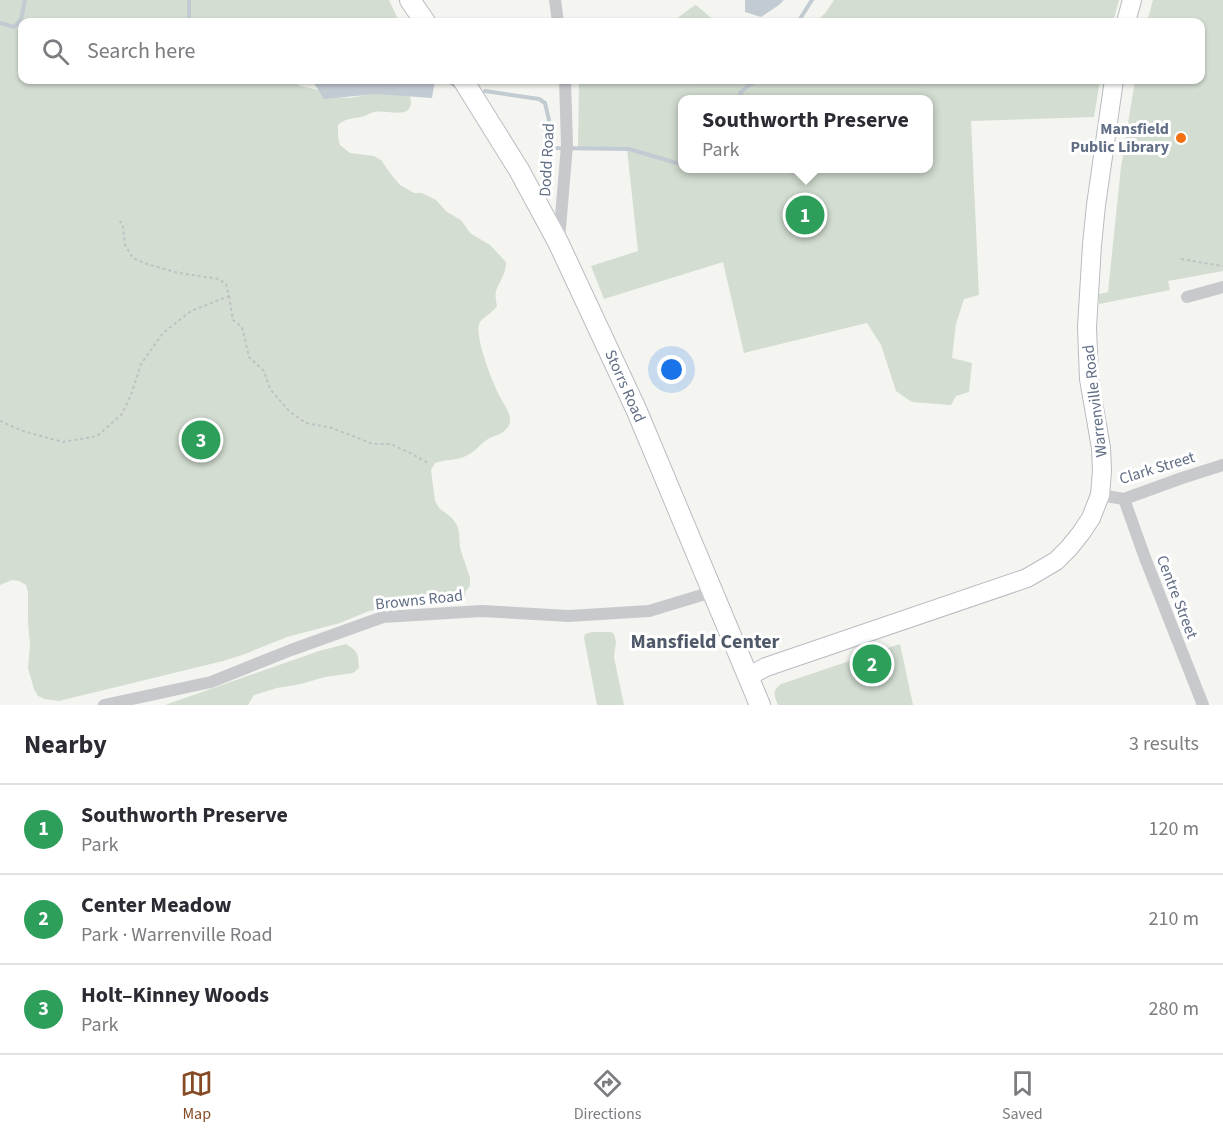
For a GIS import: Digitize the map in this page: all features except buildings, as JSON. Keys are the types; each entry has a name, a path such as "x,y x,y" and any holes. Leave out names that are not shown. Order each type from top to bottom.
{"main road":[{"path":"410,0 422,18"},
{"path":"1127,18 1132,0"},
{"name":"Warrenville Road","path":"748,676 766,667 1027,578 1056,561 1069,548 1091,518 1100,495 1102,471 1101,448 1089,379 1087,327 1096,205 1113,84"},
{"name":"Storrs Road","path":"467,85 519,170 558,242 636,410 760,705"}],"street":[{"path":"555,0 557,18"},
{"name":"Dodd Road","path":"558,242 567,145 565,84"},
{"path":"1187,297 1223,287"},
{"name":"Clark Street","path":"1100,495 1124,499 1223,465"},
{"name":"Centre Street","path":"1124,499 1144,558 1203,705"},
{"name":"Browns Road","path":"104,705 211,682 383,617 482,611 569,616 649,610 712,592"}],"path":[{"path":"118,218 123,226 125,245 133,258 179,273 219,279 226,284 233,320 242,327 249,357 264,371 270,389 290,412 306,423 332,428 373,444 391,444 428,463"},
{"path":"1180,260 1223,266"},
{"path":"0,421 63,442 97,435 122,414 141,364 163,333 191,311 229,296"}],"shaded area":[{"path":"0,0 389,0 396,18 18,18 18,84 298,84 334,97 350,98 377,93 410,96 410,107 405,112 374,112 341,122 338,125 340,145 350,153 374,156 381,160 400,185 414,193 422,193 436,200 447,212 461,220 470,233 490,245 506,262 504,274 496,291 497,306 480,322 479,336 495,387 508,411 509,424 504,431 488,439 469,454 458,459 435,463 431,470 435,501 439,508 452,518 459,532 460,548 470,578 470,586 465,592 466,595 369,611 340,623 287,637 223,661 59,701 38,696 28,668 30,645 26,585 12,580 0,585"},
{"path":"745,0 784,0 761,17 745,12"},
{"path":"834,0 1119,0 1114,18 820,18"},
{"path":"1153,0 1223,0 1223,271 1168,281 1170,290 1099,304 1099,294 1108,292 1121,167 1134,84 1205,84 1205,18 1148,18"},
{"path":"695,5 711,18 677,18"},
{"path":"315,84 434,84 432,98 376,94 324,99"},
{"path":"579,84 1099,84 1094,117 971,121 979,295 964,299 956,324 952,358 972,363 969,392 956,396 951,405 912,402 896,391 881,345 867,323 744,353 723,262 604,299 591,266 638,251 627,149 578,150"},
{"path":"593,632 614,634 616,642 614,657 624,705 597,705 584,638 585,634"},
{"path":"346,644 356,651 358,656 359,668 353,673 325,677 254,695 248,705 165,705 319,651"},
{"path":"900,644 913,705 778,705 775,693 781,684"}],"waterway":[{"path":"21,18 25,0"},
{"path":"189,0 189,18"},
{"path":"801,18 812,0"},
{"path":"0,23 14,27 18,22"},
{"path":"741,95 740,93 752,84"},
{"path":"485,91 539,99 545,103 549,120 544,137 552,148 629,149 678,163"}],"place":[{"name":"Mansfield Public Library","path":"1181,138"},
{"name":"Southworth Preserve","path":"805,215"},
{"name":"Holt–Kinney Woods","path":"201,440"},
{"name":"Center Meadow","path":"872,664"}],"district":[{"name":"Mansfield Center","path":"705,642"}]}
